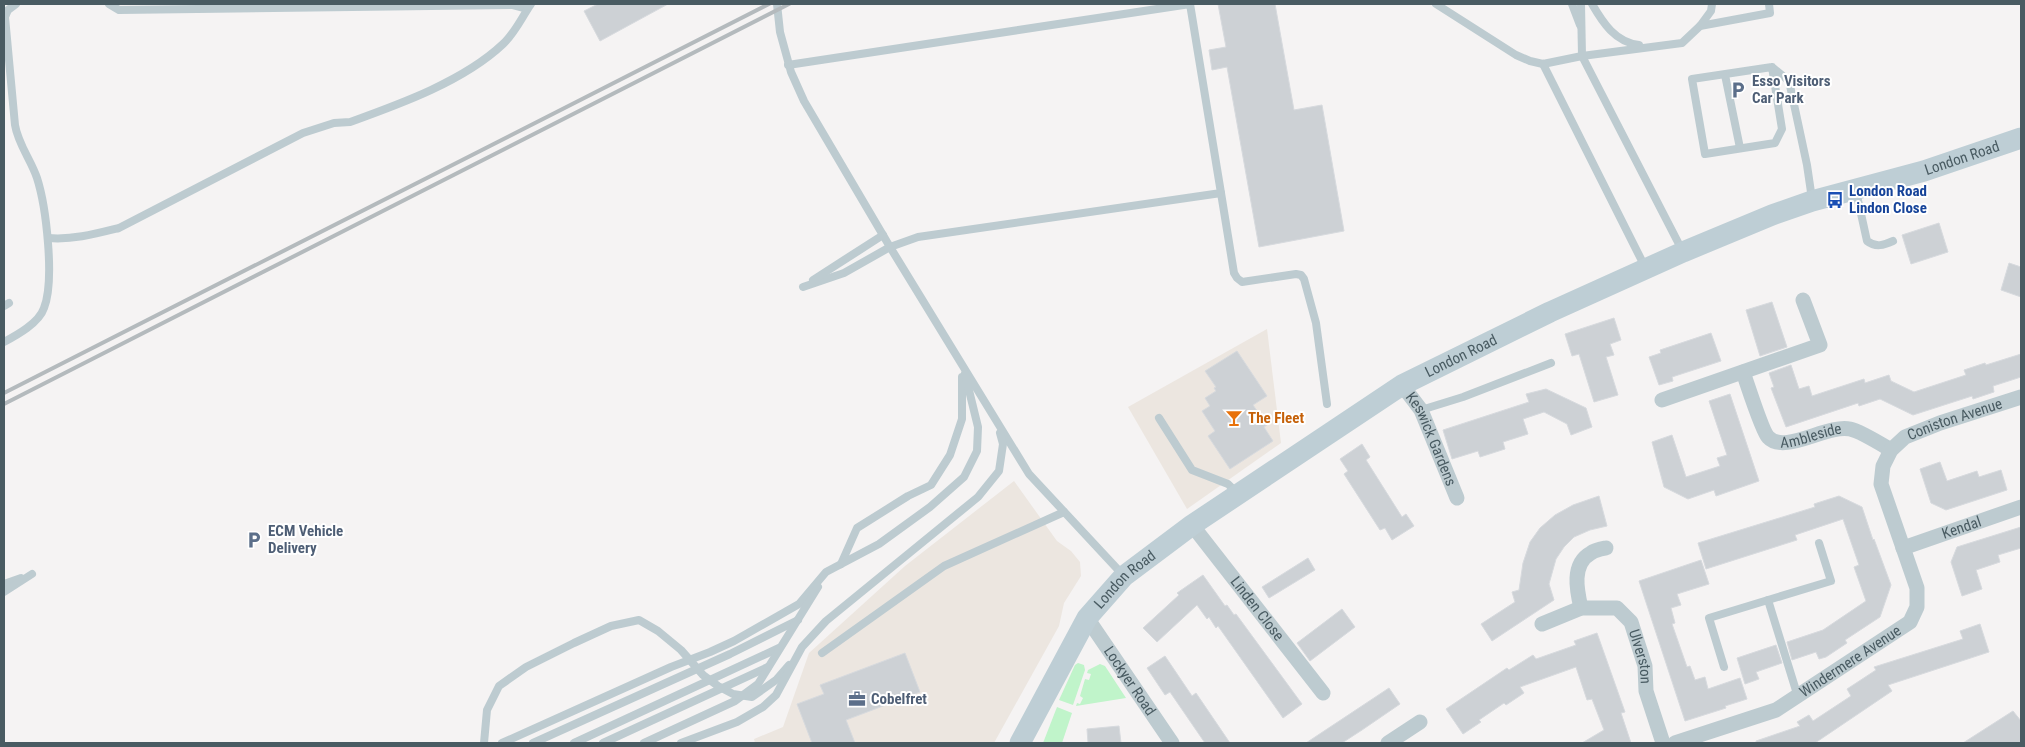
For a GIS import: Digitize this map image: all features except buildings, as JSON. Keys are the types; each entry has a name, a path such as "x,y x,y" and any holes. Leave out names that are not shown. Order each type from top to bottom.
{"street":[{"name":"London Road","path":"1020,743 1087,618 1124,576 1192,525 1402,385 1550,312 1683,252 1772,215 1812,201 1924,171 2021,138"},
{"path":"1662,400 1820,345 1803,300"},
{"name":"Ambleside","path":"1743,372 1767,437 1777,442 1788,443 1827,430 1850,429 1891,450"},
{"name":"Keswick Gardens","path":"1402,385 1421,410 1456,498"},
{"name":"Coniston Avenue","path":"1891,450 1905,437 1940,423 2021,397"},
{"name":"Windermere Avenue","path":"1675,743 1776,710 1910,622 1917,606 1917,588 1881,484 1883,466 1891,450"},
{"name":"Kendal","path":"1903,548 2021,509"},
{"name":"Linden Close","path":"1192,525 1323,693"},
{"path":"1581,608 1576,577 1581,565 1590,553 1606,548"},
{"name":"Ulverston","path":"1542,624 1581,608 1617,608 1631,622 1645,666 1646,691 1663,743"},
{"name":"Lockyer Road","path":"1087,618 1172,743"},
{"path":"1388,743 1420,722"}],"lane":[{"path":"4,342 25,331 44,309 48,284 48,238 42,193 15,125 5,17 8,10 16,4"},
{"path":"48,238 63,239 93,235 119,228 303,133 327,125 350,122 448,81 483,60 503,44 529,7 512,5 119,10 109,4"},
{"path":"777,4 780,32 788,65 804,101 890,247 1029,474 1124,576"},
{"path":"788,65 1190,4 1234,273 1242,282 1296,274 1304,279 1316,323 1327,404"},
{"path":"1436,4 1516,55 1543,64 1582,56 1682,43 1700,26 1711,11 1712,4"},
{"path":"1444,4 1460,20"},
{"path":"1572,4 1582,32"},
{"path":"1581,4 1582,56 1683,252"},
{"path":"1592,4 1609,30 1619,39 1648,47"},
{"path":"1700,26 1770,12 1769,4"},
{"path":"1543,64 1646,269"},
{"path":"1772,67 1782,129 1775,143 1705,154 1692,79 1772,67 1789,81 1807,165 1812,201"},
{"path":"1725,75 1740,148"},
{"path":"1855,189 1867,241 1870,244 1882,246 1893,241"},
{"path":"883,234 804,287 844,273 890,247 918,237 1221,193"},
{"path":"1421,410 1552,363"},
{"path":"502,743 734,641 799,604 826,572 878,544 930,507 964,477 977,451 978,427 962,365"},
{"path":"840,564 858,528 930,485 950,455 962,419 962,365"},
{"path":"1159,418 1192,470 1228,484 1238,494"},
{"path":"681,743 737,722 763,707 776,695 802,647 826,621 978,497 998,470 1003,444 997,422"},
{"path":"822,654 944,566 1064,512"},
{"path":"1724,666 1709,618 1831,581 1819,543"},
{"path":"644,743 735,701 758,684 826,572"},
{"path":"4,584 32,574 4,592"},
{"path":"1768,600 1798,697"},
{"path":"484,743 487,710 499,686 526,667 611,626 639,620 658,631 681,650 697,669 711,681 733,694 752,697 776,680 794,660"},
{"path":"533,743 697,669 798,620"},
{"path":"574,743 780,648"},
{"path":"604,743 768,666"}],"shaded area":[{"path":"1267,329 1281,443 1187,509 1128,407"},
{"path":"1014,481 1057,541 1071,551 1080,562 1081,576 1064,603 1059,626 994,743 755,743 754,739 783,727 809,653 905,566"}],"green space":[{"path":"1078,663 1084,665 1085,670 1073,705 1059,700 1075,665"},
{"path":"1100,664 1105,666 1126,698 1076,706 1077,703 1080,704 1083,698 1080,696 1085,679 1089,680 1091,674 1087,673 1088,670"},
{"path":"1057,707 1072,713 1062,743 1043,743"}],"railway":[{"path":"4,393 769,4"},
{"path":"4,404 789,4"}],"place":[{"name":"Esso Visitors Car Park","path":"1738,90"},
{"name":"London Road Lindon Close","path":"1835,200"},
{"name":"The Fleet","path":"1234,418"},
{"name":"ECM Vehicle Delivery","path":"254,540"},
{"name":"Cobelfret","path":"857,699"}]}
